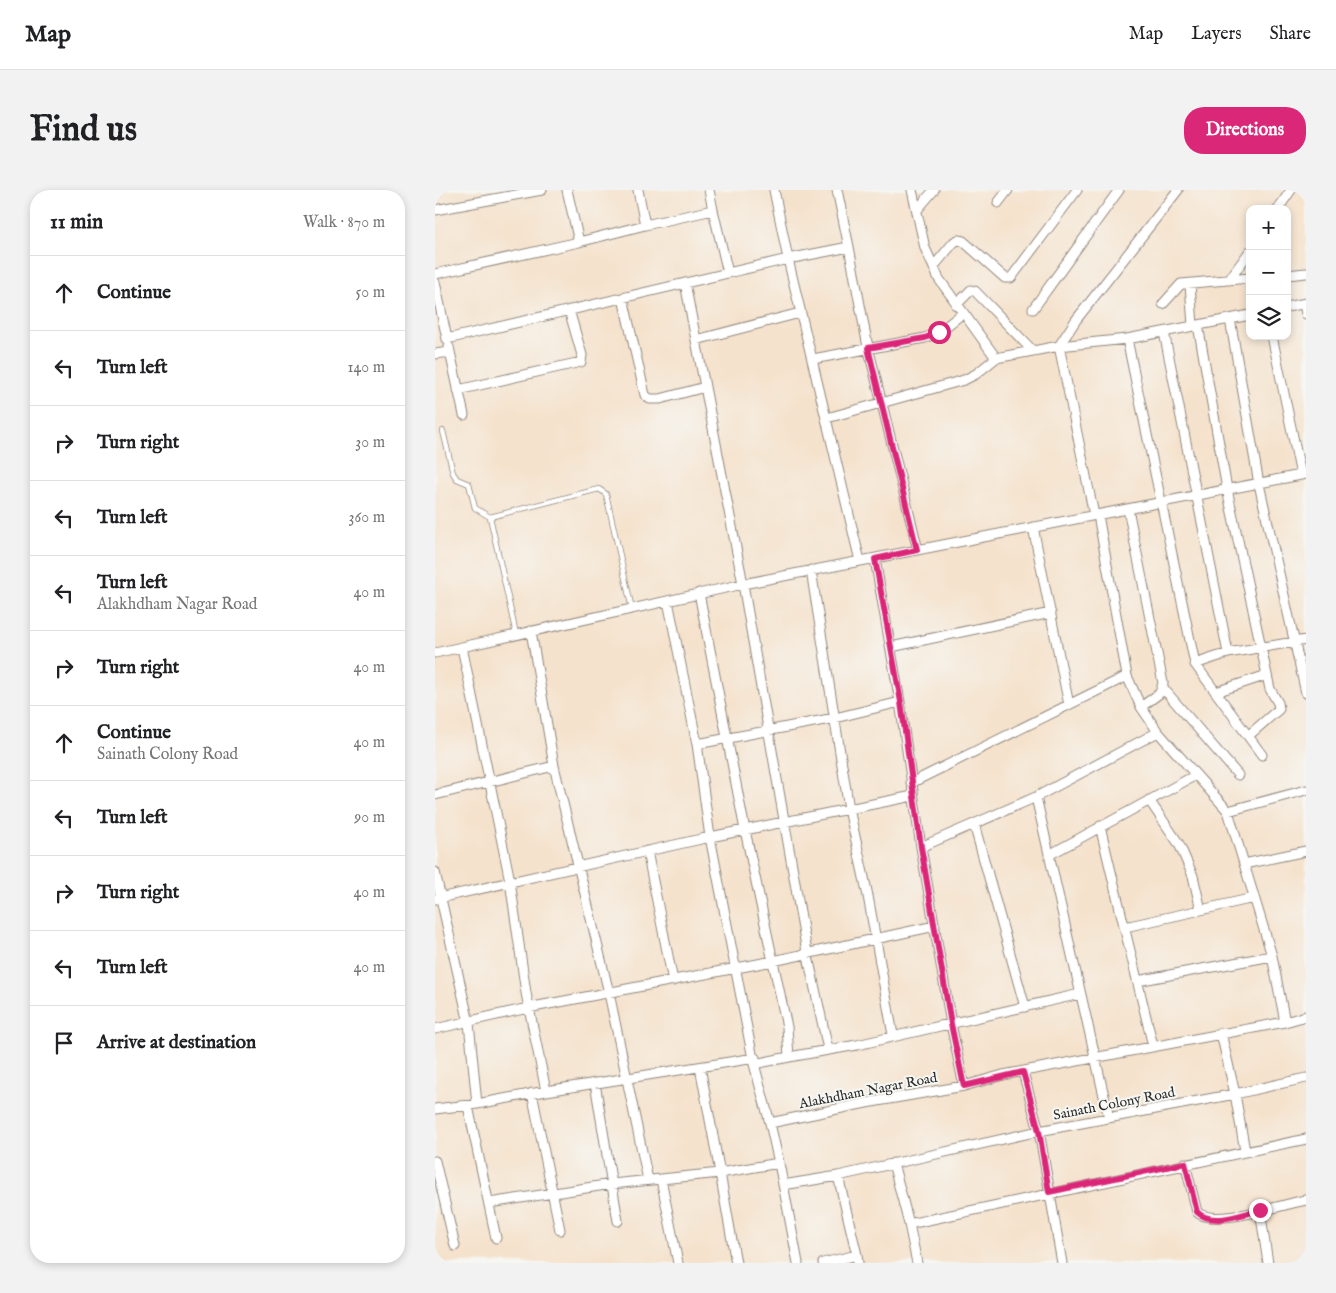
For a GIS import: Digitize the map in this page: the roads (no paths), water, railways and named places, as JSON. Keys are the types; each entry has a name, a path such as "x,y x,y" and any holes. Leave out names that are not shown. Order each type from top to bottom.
{"street":[{"path":"435,210 504,194 542,190"},
{"path":"567,190 579,242"},
{"path":"639,190 645,224"},
{"path":"709,190 728,273"},
{"path":"774,190 788,259 860,561"},
{"path":"837,190 868,348 917,550"},
{"path":"912,190 925,248 956,304 996,358"},
{"path":"917,210 934,190"},
{"path":"998,203 1008,190"},
{"path":"934,266 953,242 958,240 963,241 1005,278 1011,278 1077,190"},
{"path":"1033,309 1119,190"},
{"path":"1178,190 1076,320 1059,346 1096,515 1127,676 1141,707 1158,732 1228,811 1272,956 1285,1022"},
{"path":"1281,205 1291,190"},
{"path":"435,274 579,242 645,224 713,210"},
{"path":"447,339 788,259 849,247"},
{"path":"1229,280 1246,257"},
{"path":"1291,275 1306,273"},
{"path":"1163,304 1179,285 1246,278"},
{"path":"435,282 464,415"},
{"path":"685,283 743,584 807,952 828,1049"},
{"path":"1190,284 1227,489 1270,689 1278,703 1279,709 1247,736"},
{"path":"956,304 971,290 975,290 1032,350"},
{"path":"623,298 645,395 649,399 660,399 705,387"},
{"path":"1291,306 1305,304 1306,314"},
{"path":"459,390 581,362 582,355 569,310"},
{"path":"696,340 801,313"},
{"path":"813,359 925,338 939,332 963,313"},
{"path":"827,418 964,380 976,374 996,358 1059,346 1127,339 1246,316"},
{"path":"1230,318 1259,484 1306,693"},
{"path":"1164,332 1228,653"},
{"path":"1127,339 1195,664 1262,755"},
{"path":"435,653 699,593 811,570 1304,475 1273,340"},
{"path":"435,354 451,352"},
{"path":"1128,509 1163,688 1238,774"},
{"path":"1033,527 1069,705"},
{"path":"875,559 901,702 921,847 951,1024 964,1086"},
{"path":"811,570 849,809 893,1035"},
{"path":"699,593 726,738 787,1026 789,1057"},
{"path":"668,601 697,744 710,837 735,969 754,1061 779,1163 798,1263"},
{"path":"891,647 1051,613"},
{"path":"531,631 554,766 609,993 625,1078 648,1180"},
{"path":"1195,664 1228,653 1306,640"},
{"path":"461,647 510,881 529,1008 546,1091"},
{"path":"1216,692 1267,675"},
{"path":"911,783 1127,676"},
{"path":"1141,707 1161,693 1163,688"},
{"path":"697,744 835,718 901,702"},
{"path":"921,847 1036,797 1158,732"},
{"path":"435,795 554,766"},
{"path":"1049,855 1196,775"},
{"path":"1228,811 1306,790"},
{"path":"438,898 710,837 913,796"},
{"path":"1036,797 1109,1118"},
{"path":"1149,800 1179,844 1193,876 1201,910"},
{"path":"975,824 1025,1007"},
{"path":"1100,826 1153,1046"},
{"path":"1244,864 1306,850"},
{"path":"647,852 673,981"},
{"path":"435,872 438,898 469,1023 472,1105 496,1238"},
{"path":"1125,927 1254,898"},
{"path":"435,1029 469,1023 529,1008 773,962 807,952 935,926"},
{"path":"1137,980 1272,956"},
{"path":"435,1109 472,1105 625,1078 789,1057 857,1045 893,1035 951,1024 1080,994"},
{"name":"Alakhdham Nagar Road","path":"770,1123 866,1103 964,1086 1095,1057 1285,1022 1306,1016"},
{"path":"1221,1033 1235,1094 1245,1151"},
{"path":"700,1067 736,1263"},
{"path":"783,1185 838,1176 1039,1131 1023,1072"},
{"name":"Sainath Colony Road","path":"1061,1260 1039,1131 1235,1094 1306,1078"},
{"path":"595,1083 618,1221"},
{"path":"532,1093 560,1230"},
{"path":"909,1224 1049,1192 1306,1139"},
{"path":"435,1161 455,1246"},
{"path":"489,1203 552,1192 720,1173 779,1163"},
{"path":"893,1163 917,1263"},
{"path":"1185,1163 1197,1212 1202,1216 1221,1219 1306,1200"},
{"path":"823,1263 858,1259 838,1176"},
{"path":"661,1179 678,1263"},
{"path":"1260,1210 1268,1263"}],"lane":[{"path":"443,431 453,473 457,479 469,484 475,508 490,517 599,489 606,494 632,609"},
{"path":"490,517 516,634"}]}
